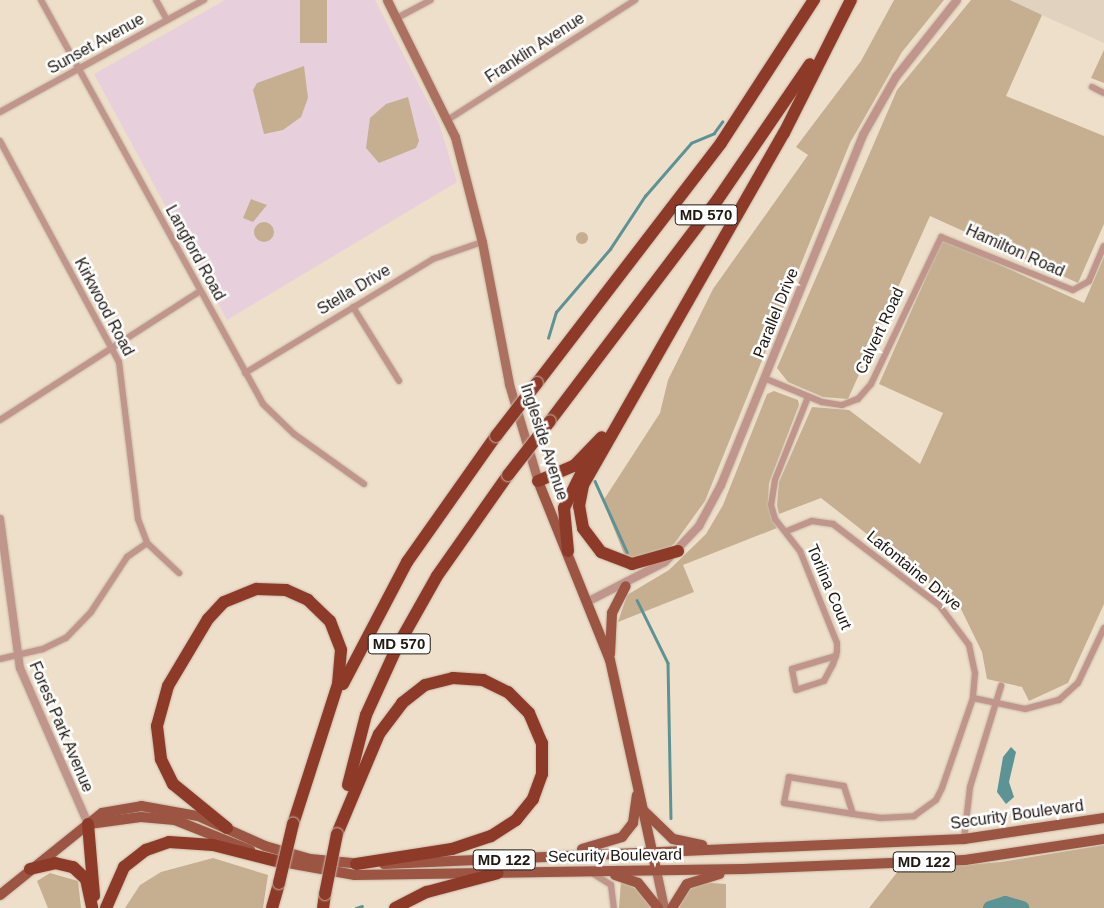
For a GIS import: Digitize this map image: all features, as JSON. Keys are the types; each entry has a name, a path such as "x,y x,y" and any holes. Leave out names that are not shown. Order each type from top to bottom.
{"highway":[{"name":"MD 570","path":"274,908 278,883 293,824 326,720 407,562 496,436 721,143 814,0"},
{"name":"MD 570","path":"323,908 337,834 364,722 393,656 437,576 508,475 718,199 851,0"},
{"path":"678,551 641,564 612,558 587,537 579,506 583,485 675,320 784,133 851,0"},
{"path":"568,551 564,517 567,498 596,447 675,320"},
{"path":"538,481 574,466 596,447"},
{"path":"227,828 173,784 157,737 168,686 216,609 235,596 267,588 297,594 324,613 337,634 342,664 326,720"},
{"path":"337,834 379,734 402,703 425,685 453,678 483,680 508,692 529,713 542,743 542,774 533,799 516,820 491,836 452,849 356,864"},
{"path":"88,824 96,874 92,908"},
{"path":"106,908 124,867 146,850 169,842 214,844 284,863"},
{"path":"30,869 55,863 73,867 86,879 92,908"},
{"path":"395,908 427,892 498,873"}],"main road":[{"name":"Ingleside Avenue","path":"387,0 450,119 482,242 509,384 538,481 589,601 610,660 656,870"},
{"path":"610,660 612,613 626,586"},
{"path":"542,855 598,846 622,837 636,814 638,784"},
{"name":"Security Boulevard","path":"88,824 102,813 157,806 227,828 288,853 356,864 964,839 1104,818"},
{"path":"644,810 675,841 725,848"},
{"name":"Security Boulevard","path":"88,824 141,817 175,820 284,863 355,875 604,872 966,860 1104,839"},
{"name":"MD 122","path":"0,895 88,824"},
{"path":"672,908 681,889 694,880 743,868"},
{"path":"656,870 664,908"},
{"path":"604,872 638,883 658,908"}],"street":[{"name":"Langford Road","path":"41,0 262,404 281,424 364,484"},
{"path":"156,0 167,20"},
{"name":"Sunset Avenue","path":"0,112 204,0"},
{"path":"397,18 431,0"},
{"name":"Franklin Avenue","path":"450,119 635,0"},
{"name":"Parallel Drive","path":"589,601 626,586 678,551 709,510 868,127 913,52 958,0"},
{"path":"1092,88 1104,93"},
{"name":"Kirkwood Road","path":"0,142 112,348 122,372 136,507 147,543 179,573"},
{"name":"Calvert Road","path":"764,378 808,397 842,405 865,394 941,237"},
{"name":"Hamilton Road","path":"941,237 1078,290 1089,281 1104,246"},
{"name":"Stella Drive","path":"245,374 448,250 482,242"},
{"path":"0,420 200,291"},
{"path":"353,307 398,381"},
{"name":"Torlina Court","path":"808,397 772,489 772,513 787,532 836,637 836,656 824,681 796,690 792,669 836,656"},
{"name":"Forest Park Avenue","path":"0,519 17,655 88,824"},
{"name":"Lafontaine Drive","path":"787,532 812,521 833,524 940,605 969,645 975,673 973,698 936,800 914,816 899,819 853,814 784,803 788,777 844,786 853,814"},
{"path":"0,659 55,645 75,630 127,557 147,543"},
{"path":"973,698 998,705 1036,708 1071,691 1104,628"},
{"path":"964,839 970,787 998,705 1001,686"},
{"path":"588,872 611,884 614,908"}],"shaded area":[{"path":"225,0 375,0 439,123 457,182 227,320 94,74"},
{"path":"300,0 327,0 327,43 300,43"},
{"path":"894,0 944,0 902,52 850,143 705,501 674,544 659,555 626,559 603,501 660,413 668,380 713,289 808,155 796,147 861,61"},
{"path":"971,0 1010,0 1042,15 1006,96 1104,136 1104,224 1078,283 930,216 848,399 823,397 788,382 777,368 897,90"},
{"path":"1010,0 1104,0 1104,43 1042,15"},
{"path":"1104,50 1104,83 1091,78"},
{"path":"304,66 308,98 301,117 283,130 264,134 253,90 257,83"},
{"path":"408,97 419,141 416,148 379,163 366,148 370,118 386,104"},
{"path":"251,199 267,205 253,222 243,218"},
{"path":"264,222 271,225 274,232 271,239 264,242 257,239 254,232 257,225"},
{"path":"580,232 584,232 588,238 584,244 580,244 576,240 576,236"},
{"path":"943,239 1084,303 1104,257 1104,604 1068,683 1029,701 1022,687 987,679 982,652 960,607 821,498 779,514 777,505 779,482 812,407 849,410 920,464 943,413 879,384"},
{"path":"774,391 798,400 799,405 769,483 768,502 777,528 683,565 694,592 618,622 627,595 669,570 706,534 723,505 767,394"},
{"path":"1104,845 1104,908 869,908 899,870 1001,862"},
{"path":"213,858 268,875 263,908 125,908 140,885 161,872"},
{"path":"50,873 78,881 81,908 48,908 37,881"},
{"path":"621,881 640,891 653,908 619,908"},
{"path":"699,882 726,884 726,908 679,908 688,888"}],"water":[{"path":"1011,747 1016,752 1009,782 1014,797 1006,804 997,792 1003,757"}],"waterway":[{"path":"548,338 556,312 610,249 645,196 691,143 714,133 722,122"},
{"path":"595,481 627,552"},
{"path":"637,600 668,663 671,818"},
{"path":"990,908 1005,903 1022,908"},
{"path":"356,908 362,906"}]}
